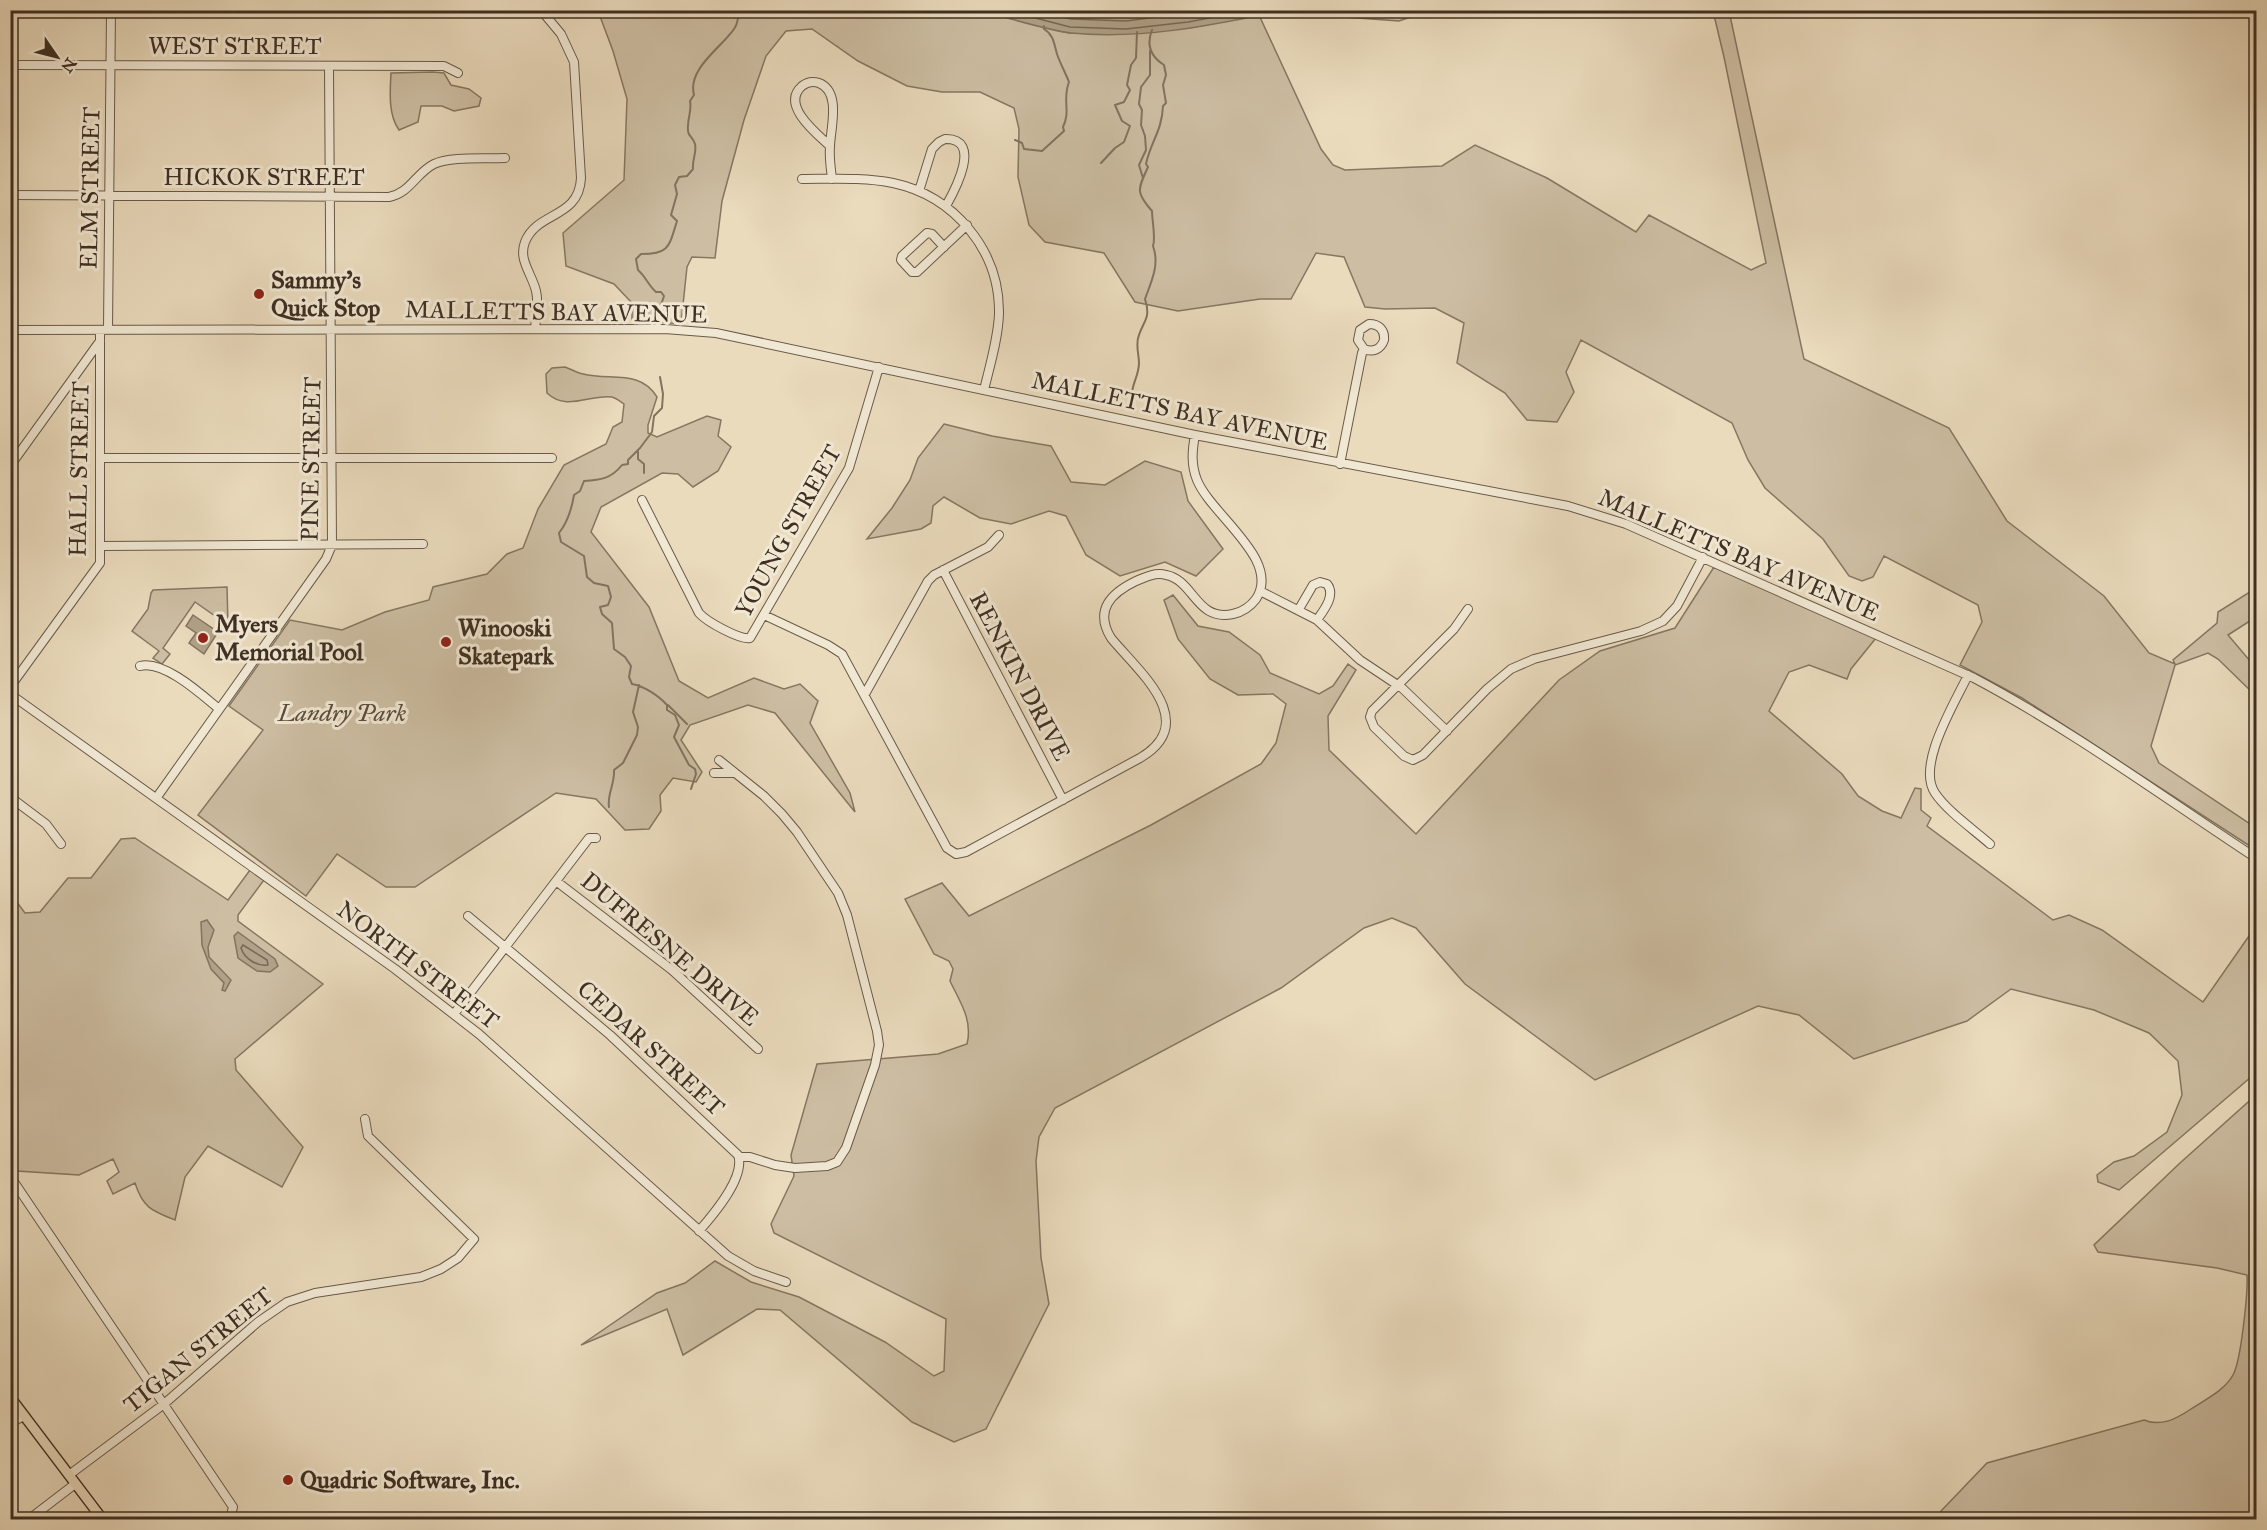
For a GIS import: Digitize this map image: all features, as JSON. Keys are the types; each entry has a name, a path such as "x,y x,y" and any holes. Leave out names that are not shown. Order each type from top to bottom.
{"main road":[{"path":"10,1397 103,1520"}],"street":[{"name":"ELM STREET","path":"104,330 109,195 111,10"},
{"path":"536,329 536,293 523,260 525,242 537,226 573,202 579,194 580,178 574,62 567,44 541,10"},
{"name":"WEST STREET","path":"10,65 444,66 458,73"},
{"name":"PINE STREET","path":"157,797 326,559 332,545 329,66"},
{"path":"830,145 807,124 798,110 796,99 798,91 808,83 816,82 823,86 831,98 833,112 830,145 832,179"},
{"path":"919,191 934,146 945,139 957,142 964,149 965,159 946,206"},
{"name":"HICKOK STREET","path":"10,195 396,196 407,189 428,168 441,161 504,158"},
{"path":"802,179 885,182 919,191 946,206 966,225 986,254 998,293 998,328 984,390"},
{"path":"944,247 932,234 927,233 902,256 901,260 912,272 916,272 944,247 966,225"},
{"name":"MALLETTS BAY AVENUE","path":"10,330 665,329 716,333 1195,435 1524,497 1586,511 1626,524 1968,675 2005,695 2101,755 2256,858"},
{"name":"HALL STREET","path":"10,687 99,566 101,546 100,341 104,330"},
{"path":"10,466 100,341"},
{"path":"1340,464 1364,349"},
{"name":"YOUNG STREET","path":"642,500 695,607 703,617 748,639 752,636 849,468 879,367"},
{"path":"764,615 838,651 845,658 947,848 959,854 966,852 1145,755 1156,744 1164,730 1165,708 1159,693 1111,638 1105,627 1105,610 1113,594 1145,577 1167,574 1180,582 1203,608 1227,615 1239,613 1249,606 1260,591 1262,580 1259,563 1209,501 1196,478 1193,463 1195,435"},
{"path":"101,458 552,458"},
{"path":"865,694 928,580 988,547 999,535"},
{"path":"101,546 423,544"},
{"path":"1468,609 1454,629 1374,707 1370,714 1370,721 1374,727 1404,756 1413,760 1420,758 1499,678 1522,663 1641,631 1663,621 1677,606 1703,558"},
{"name":"RENKIN DRIVE","path":"943,570 1062,800"},
{"path":"1299,609 1313,585 1320,582 1327,584 1331,596 1317,620"},
{"path":"1260,591 1317,620 1360,660 1398,685 1447,731"},
{"path":"140,666 149,664 172,674 219,709"},
{"path":"1968,675 1931,754 1929,781 1941,800 1990,844"},
{"name":"NORTH STREET","path":"10,694 395,969 454,1014 536,1083 699,1231 738,1262 786,1282"},
{"path":"699,1231 726,1198 739,1166 740,1157 750,1157 775,1165 795,1168 827,1166 837,1162 848,1142 875,1065 879,1045 842,900 790,823 764,796 719,760"},
{"path":"714,773 735,773"},
{"path":"10,797 46,824 61,844"},
{"path":"454,1014 589,838 596,838"},
{"name":"DUFRESNE DRIVE","path":"556,881 672,970 758,1049"},
{"name":"CEDAR STREET","path":"468,916 610,1035 740,1157"},
{"name":"TIGAN STREET","path":"69,1475 164,1404 258,1322 287,1302 315,1293 421,1277 441,1269 458,1258 474,1239 368,1136 365,1119"},
{"path":"10,1176 233,1507 232,1511"},
{"path":"10,1423 24,1416"},
{"path":"28,1520 75,1484"}],"green space":[{"path":"598,11 981,11 1069,33 1189,28 1259,15 1321,149 1333,165 1345,170 1442,166 1475,145 1547,178 1636,232 1649,215 1751,270 1766,263 1713,11 1729,11 1804,359 1949,428 2007,521 2104,596 2149,653 2175,664 2173,660 2217,623 2218,612 2256,588 2256,617 2228,635 2256,668 2256,696 2218,659 2208,653 2175,665 2151,746 2159,763 2256,828 2256,850 2022,698 1960,665 1982,622 1978,605 1884,556 1873,577 1862,581 1849,576 1823,539 1765,488 1748,460 1732,423 1581,340 1566,372 1574,392 1557,422 1527,420 1505,393 1457,363 1464,323 1435,308 1365,307 1344,257 1316,253 1291,299 1260,299 1178,311 1135,302 1104,253 1045,242 1029,225 1018,177 1019,129 1014,108 980,92 942,92 907,86 858,61 812,29 786,31 766,56 744,120 722,201 715,258 692,257 687,267 681,324 632,320 632,303 614,284 566,266 563,233 624,180 627,99"},
{"path":"1324,11 1429,11 1399,21 1329,16"},
{"path":"391,73 444,73 451,85 469,89 481,98 479,106 454,111 442,106 421,106 418,122 399,130 391,110"},
{"name":"Landry Park","path":"565,367 593,376 633,379 650,388 657,397 648,425 648,433 657,437 707,416 721,420 718,436 731,447 718,471 693,487 678,474 662,473 601,507 591,532 649,607 679,681 708,698 754,678 784,689 800,684 818,701 810,723 850,793 855,812 775,713 748,705 690,725 681,740 702,772 696,782 673,778 660,795 661,811 649,829 625,830 596,799 556,793 415,887 386,887 337,854 306,896 198,815 263,730 229,706 290,620 342,630 385,612 429,600 433,587 487,574 507,554 523,548 538,509 564,465 606,444 613,427 622,422 624,404 614,398 603,397 570,402 555,399 547,393 546,374 552,368"},
{"path":"944,424 992,436 1051,446 1071,482 1105,485 1145,461 1181,472 1188,501 1223,549 1196,576 1165,562 1120,576 1086,555 1066,516 1049,511 1011,524 980,518 944,497 933,506 931,523 921,529 867,539 892,508 910,480 918,458"},
{"path":"1714,567 1876,638 1851,669 1847,679 1809,665 1789,672 1769,711 1842,774 1858,796 1882,811 1901,818 1915,788 1921,789 1921,810 1931,818 1927,826 2053,920 2069,915 2102,930 2203,1002 2256,926 2256,1070 2251,1077 2119,1190 2098,1182 2097,1175 2114,1162 2134,1156 2167,1132 2182,1095 2178,1061 2149,1033 2094,1010 2011,989 1967,1021 1854,1059 1799,1015 1758,1006 1595,1080 1465,984 1416,928 1392,918 1364,928 1281,988 1055,1108 1039,1137 1036,1161 1041,1258 1049,1304 986,1429 954,1442 912,1422 780,1310 757,1309 683,1355 667,1309 581,1345 657,1293 685,1283 715,1261 751,1282 799,1297 885,1342 934,1376 944,1371 946,1319 774,1233 771,1224 794,1176 791,1155 817,1064 938,1054 967,1044 967,1019 950,981 953,969 949,961 934,954 905,899 942,883 969,916 1151,825 1261,764 1276,743 1286,704 1273,694 1238,695 1210,679 1178,639 1164,600 1173,595 1198,626 1229,632 1260,655 1270,673 1319,694 1333,686 1348,664 1356,670 1328,716 1329,750 1416,834 1559,680 1600,651 1675,628"},
{"path":"227,587 228,625 195,602 163,648 170,654 162,664 153,658 159,651 132,631 148,609 153,590"},
{"path":"135,838 228,900 250,870 264,880 238,915 238,921 323,984 235,1059 236,1070 303,1147 282,1187 208,1146 185,1177 175,1220 149,1208 141,1198 135,1183 113,1194 107,1181 119,1172 113,1159 79,1175 17,1171 10,1162 10,893 25,913 40,912 68,878 91,878 121,839"},
{"path":"2256,1095 2256,1519 1940,1519 1941,1511 1987,1463 2144,1420 2156,1423 2168,1421 2209,1398 2229,1381 2236,1367 2241,1342 2247,1275 2217,1268 2098,1252 2094,1245"}],"water":[{"path":"981,11 1282,11 1177,30 1097,35 1061,31"},
{"name":"Myers Memorial Pool","path":"193,615 218,632 204,654 189,643 196,633 186,626"},
{"path":"207,920 214,930 208,947 209,957 231,980 225,991 222,990 224,983 211,969 202,945 201,922"},
{"path":"238,932 275,959 278,966 270,972 257,971 238,958 234,936"}],"waterway":[{"path":"660,308 664,296 661,292 656,292 638,270 636,259 641,254 663,250 670,242 677,221 671,215 677,194 675,185 679,177 687,176 693,169 695,147 689,134 688,123 690,101 694,95 695,76 734,29 740,10"},
{"path":"1015,140 1022,143 1024,149 1042,151 1064,131 1069,82 1053,40 1044,26"},
{"path":"1132,399 1132,390 1139,368 1138,338 1147,315 1145,299 1156,260 1153,246 1152,211 1141,195 1140,186 1161,122 1163,106 1166,103 1163,85 1166,75 1164,65 1155,58 1149,45 1152,30"},
{"path":"1101,163 1124,142 1130,126 1122,121 1115,105 1124,102 1130,90 1127,85 1131,65 1136,58 1137,32"},
{"path":"1143,178 1139,165 1146,150 1141,125 1142,110 1139,104 1141,87 1150,75 1150,51"},
{"path":"660,377 663,394 662,408 654,416 652,432 628,460 628,464 622,465 605,478 584,481 580,491 574,495 569,515 559,533 561,542 584,556 587,577 594,583 608,586 611,597 608,605 600,607 602,614 612,623 614,649 625,657 631,666 629,677 632,684 656,695 667,705 667,710 675,715 679,725 674,737 689,765 695,769 696,774 691,789"},
{"path":"638,451 638,459 644,464 644,473"},
{"path":"609,807 614,770 623,763 637,735 638,727 633,712 639,685"},
{"path":"668,705 687,724"}],"place":[{"name":"Sammy's Quick Stop","path":"259,294"},
{"name":"Myers Memorial Pool","path":"203,638"},
{"name":"Winooski Skatepark","path":"446,642"},
{"name":"Quadric Software, Inc.","path":"288,1480"}]}
